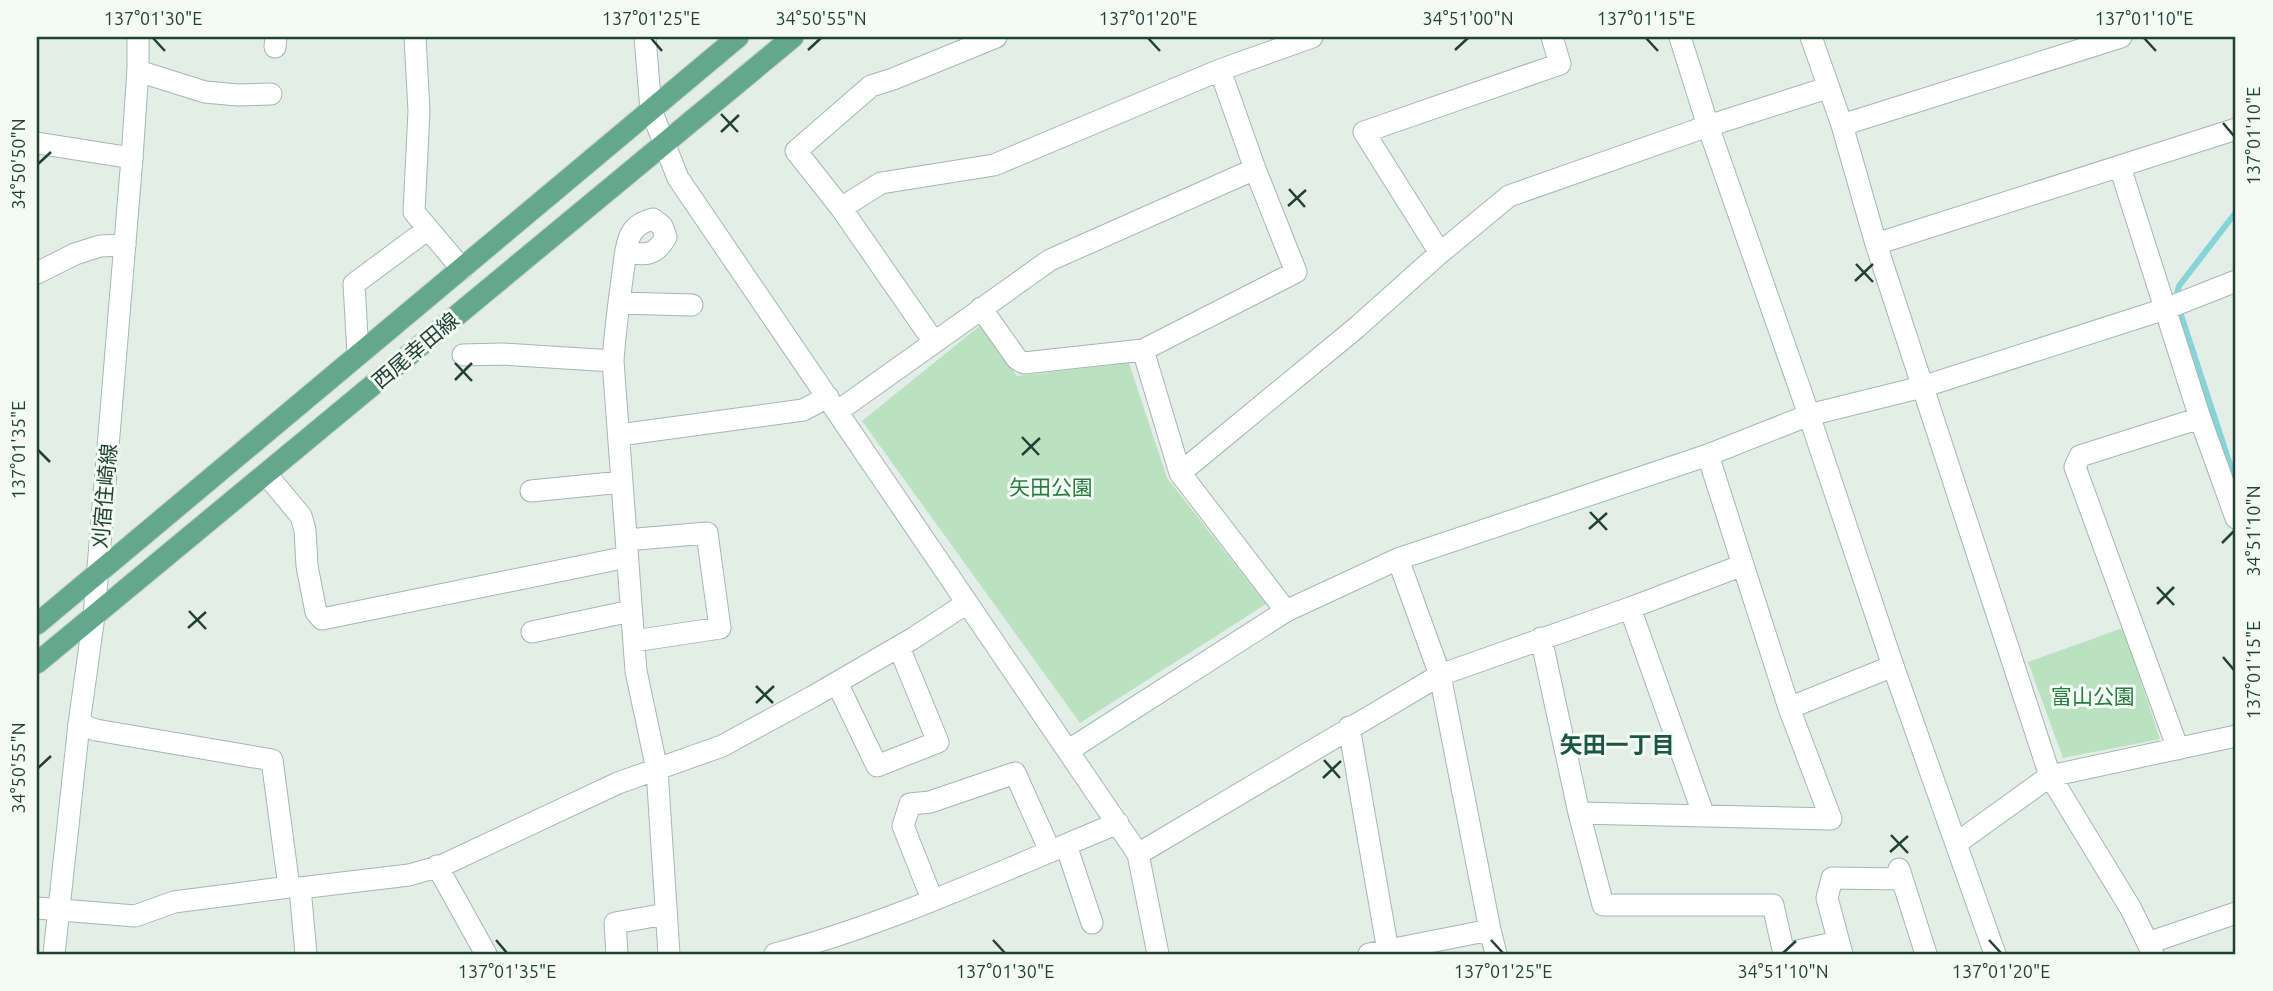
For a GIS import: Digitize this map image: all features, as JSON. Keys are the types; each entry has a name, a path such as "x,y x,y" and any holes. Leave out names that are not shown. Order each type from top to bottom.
{"main road":[{"name":"西尾幸田線","path":"37,624 738,37"},
{"name":"西尾幸田線","path":"37,663 793,37"}],"street":[{"name":"刈宿住崎線","path":"54,954 79,724 94,616 132,159 138,37"},
{"path":"415,37 419,111 414,212 462,269"},
{"path":"645,37 651,110 678,178 1138,854 1158,954"},
{"path":"934,342 841,208 796,151 871,86 996,37"},
{"path":"841,208 881,183 994,165 1220,70 1263,45 1312,37"},
{"path":"1440,253 1364,132 1560,64 1552,37"},
{"path":"1680,37 1893,666 1995,954"},
{"path":"1811,37 1842,125 1876,244 2050,776 2131,909 2151,949 2236,913"},
{"path":"1842,125 2121,37"},
{"path":"981,308 1017,359 1024,363 1143,350 1296,272 1255,169 1220,70"},
{"path":"138,71 205,92 271,94"},
{"path":"1180,473 1510,196 1708,126 1827,88"},
{"path":"1876,244 2236,130"},
{"path":"37,143 132,159"},
{"path":"2120,167 2200,418 2236,518"},
{"path":"619,435 833,404 934,342 1050,260 1255,169"},
{"path":"358,354 354,284 428,229"},
{"path":"37,273 75,254 100,246 125,245"},
{"path":"626,252 613,361 636,671 657,771 669,954"},
{"path":"1069,750 1286,611 1398,559 1709,455 1809,415 1922,387 2165,309 2236,281"},
{"path":"619,303 692,304"},
{"path":"1143,350 1180,473 1286,611"},
{"path":"463,355 502,354 613,361"},
{"path":"2178,749 2075,467 2080,456 2200,418"},
{"path":"1579,813 1831,819 1789,708 1709,455"},
{"path":"265,474 301,516 316,612 322,619 707,533 720,628 634,641"},
{"path":"531,491 622,482"},
{"path":"1398,559 1440,675 1496,954"},
{"path":"1138,854 1440,675 1743,565"},
{"path":"37,908 135,916 174,902 408,875 437,866 618,783 722,746 899,647 967,603"},
{"path":"1630,608 1704,816"},
{"path":"533,632 631,611"},
{"path":"1541,638 1579,813 1603,905 1773,905 1784,954 1840,948 1827,898 1832,878 1900,874 1926,954"},
{"path":"837,683 877,766 938,742 899,647"},
{"path":"1789,708 1893,666"},
{"path":"79,724 96,730 272,760 306,954"},
{"path":"1349,727 1378,953 1490,930"},
{"path":"1957,842 2050,776 2236,736"},
{"path":"932,899 903,826 910,804 930,802 1015,773 1058,848 1092,923"},
{"path":"775,954 818,943 1118,823"},
{"path":"437,866 486,954"},
{"path":"617,954 615,923 666,914"}],"green space":[{"name":"矢田公園","path":"982,324 1017,376 1129,363 1167,478 1266,604 1080,723 862,421"},
{"name":"富山公園","path":"2123,628 2160,739 2063,758 2028,662"}],"waterway":[{"path":"2176,298 2179,286 2236,212"},
{"path":"2179,309 2236,483"}],"district":[{"name":"矢田一丁目","path":"1617,744"}]}
